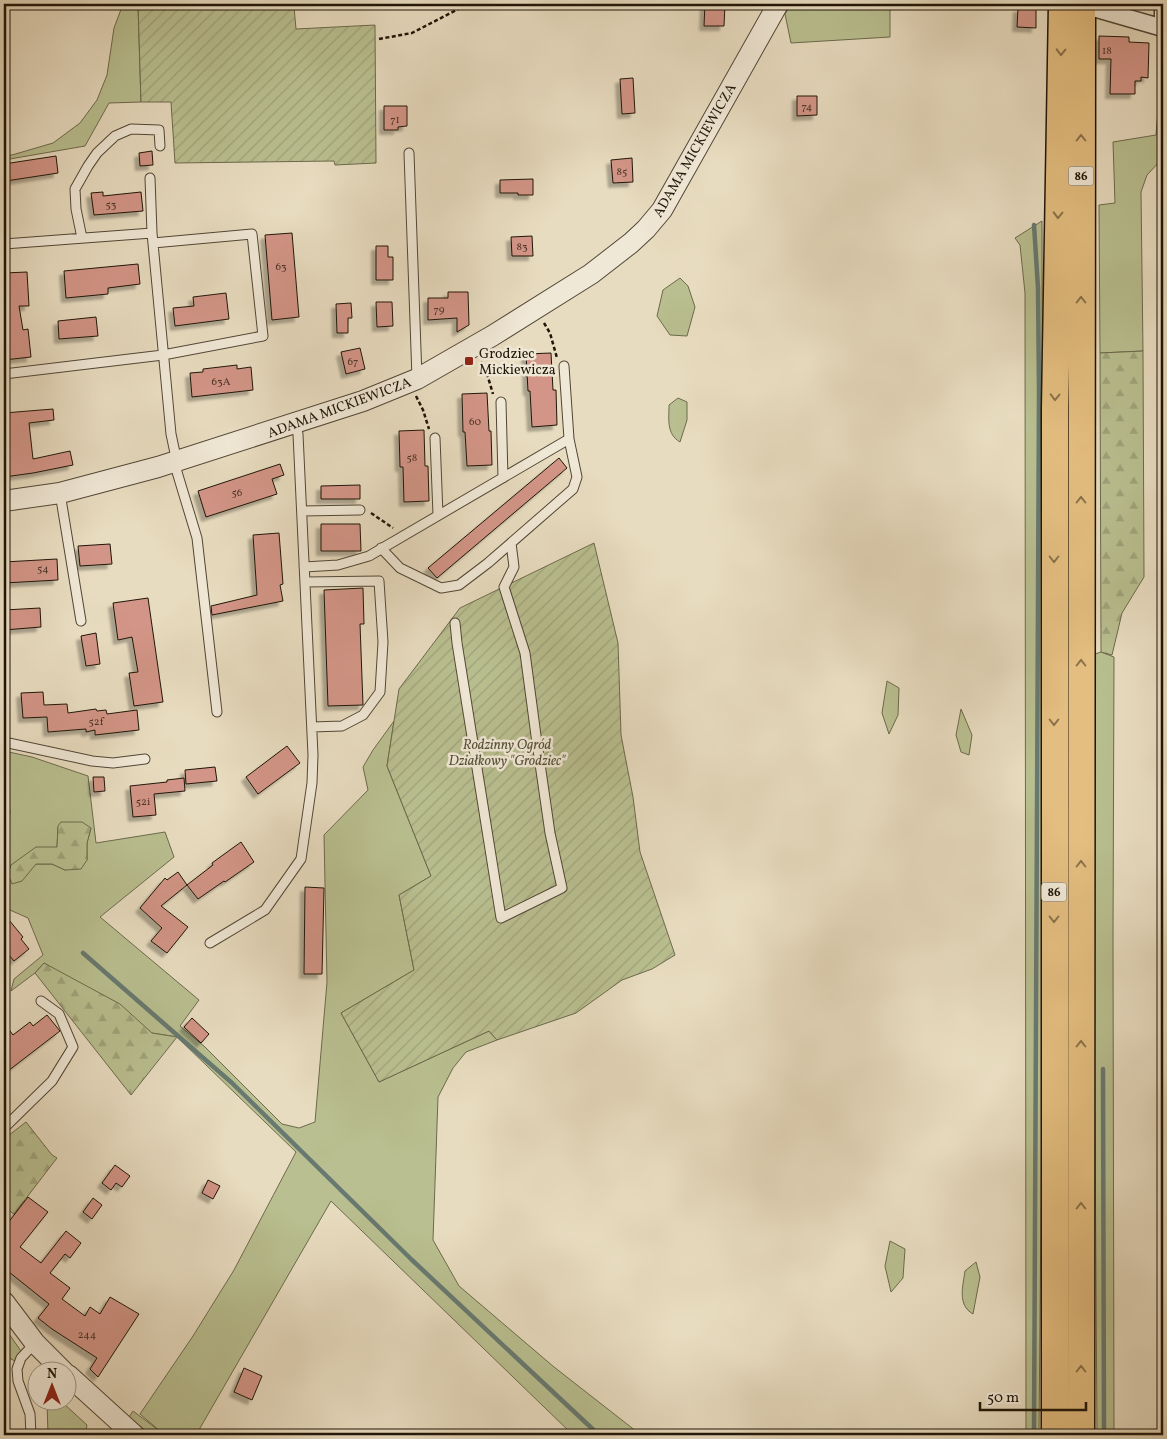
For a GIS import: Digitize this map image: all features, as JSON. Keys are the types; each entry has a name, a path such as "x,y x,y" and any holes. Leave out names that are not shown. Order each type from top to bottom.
{"main road":[{"name":"86","path":"1055,1435 1054,428 1062,4"},
{"name":"86","path":"1081,1435 1090,7"}],"street":[{"name":"ADAMA MICKIEWICZA","path":"4,501 60,493 100,484 415,385 592,274 631,244 662,210 778,4"},
{"path":"1090,7 1162,28 1163,5"},
{"path":"4,1302 35,1343 54,1362"},
{"path":"78,1384 134,1435"}],"lane":[{"path":"82,238 74,189 97,153 115,136 131,129 159,130 160,146"},
{"path":"409,153 415,385"},
{"path":"150,178 152,233 171,434 179,479 197,538 217,712"},
{"path":"4,244 152,233"},
{"path":"4,374 163,355 263,336 252,234 153,244"},
{"path":"382,548 400,568 441,588 459,585 573,489 577,477 570,439 564,366"},
{"path":"501,402 503,478"},
{"path":"210,943 265,910 301,859 312,783 313,755 298,434 295,424"},
{"path":"435,438 438,515"},
{"path":"304,567 338,565 369,556 570,439"},
{"path":"60,493 81,621"},
{"path":"302,511 360,510"},
{"path":"456,623 457,643 501,918 562,888 550,833 525,653 504,587 514,567 511,543"},
{"path":"305,582 379,581 383,642 380,692 363,715 342,726 312,727"},
{"path":"4,742 92,761 113,763 145,759"},
{"path":"4,1128 52,1081 73,1047 59,1014 40,1001"},
{"path":"31,1435 30,1414 18,1381 17,1369 21,1358 35,1343"}],"path":[{"path":"379,40 412,33 468,4"},
{"path":"550,334 557,357"},
{"path":"481,360 493,392"},
{"path":"415,385 429,429"},
{"path":"360,510 368,512 397,531"}],"green space":[{"path":"123,4 138,4 141,102 109,103 85,146 4,160 4,156 53,143 80,123 97,100 107,75 114,28"},
{"path":"138,4 285,4 294,7 296,29 375,25 376,163 335,165 334,161 175,163 171,102 141,102"},
{"path":"791,4 890,4 890,37 791,43 785,14"},
{"path":"1163,51 1163,160 1147,175 1141,192 1143,351 1100,353 1099,205 1115,203 1113,142 1156,135"},
{"path":"1042,221 1043,979 1039,1432 1026,1434 1025,293 1020,245 1015,238"},
{"path":"680,278 688,286 695,307 687,336 670,335 657,316 663,290"},
{"path":"1143,351 1144,577 1122,613 1112,655 1101,652 1100,353"},
{"path":"678,398 687,402 687,420 680,442 672,435 669,420 669,405"},
{"name":"Rodzinny Ogród Działkowy \"Grodziec\"","path":"594,543 618,643 621,735 633,797 640,852 675,955 652,969 622,980 576,1013 497,1040 489,1031 379,1082 341,1013 414,970 399,895 431,876 387,766 399,689 460,608"},
{"path":"1101,652 1114,657 1114,1435 1097,1435 1092,655"},
{"path":"887,681 899,688 898,715 889,734 882,713"},
{"path":"961,709 972,735 969,755 961,752 956,735"},
{"path":"394,721 387,766 431,876 399,895 414,970 341,1013 379,1082 489,1031 497,1040 466,1052 453,1068 438,1097 433,1240 459,1286 554,1367 641,1435 573,1435 331,1201 196,1435 151,1435 129,1417 133,1411 161,1432 140,1414 193,1336 234,1270 296,1152 177,1037 152,1033 137,1021 44,963 35,973 11,991 14,979 43,955 28,918 10,910 4,910 4,814 10,813 4,751 32,757 88,776 96,843 165,832 174,857 100,917 199,1000 180,1026 205,1047 282,1124 299,1128 315,1122 327,982 324,835 368,790 363,767","holes":["58,827 91,828 87,843 87,860 65,870 52,864 36,864 57,847"]},
{"path":"61,822 82,822 91,828 87,843 87,860 81,869 65,870 52,864 36,864 22,881 12,884 8,874 11,865 36,847 57,847 58,826"},
{"path":"44,963 120,1004 152,1033 177,1037 131,1095 35,973"},
{"path":"26,1122 52,1155 57,1158 14,1214 4,1207 4,1139"},
{"path":"890,1241 905,1249 903,1278 891,1292 885,1266"},
{"path":"976,1262 980,1277 973,1314 965,1306 962,1289 965,1271"},
{"path":"4,1327 21,1351 17,1362 9,1358 4,1391"},
{"path":"47,1412 73,1412 87,1425 85,1435 48,1435"}],"building":[{"path":"705,4 725,4 724,26 704,26"},
{"path":"1018,8 1036,8 1036,28 1017,27"},
{"path":"1099,36 1129,37 1129,42 1149,43 1148,78 1141,77 1141,81 1135,81 1135,94 1110,94 1111,59 1099,59"},
{"path":"633,78 635,113 622,114 620,79"},
{"path":"797,96 817,96 817,115 797,116"},
{"path":"384,106 407,106 407,126 398,127 398,130 384,130"},
{"path":"152,151 153,165 140,166 139,153"},
{"path":"56,156 58,173 6,181 4,164"},
{"path":"632,158 633,182 613,183 611,160"},
{"path":"533,179 533,195 500,193 500,180"},
{"path":"103,192 103,196 141,192 143,211 94,215 91,193"},
{"path":"292,233 299,317 272,320 265,235"},
{"path":"532,236 533,256 512,256 511,237"},
{"path":"376,246 388,246 388,257 393,257 393,280 376,280"},
{"path":"138,264 140,284 108,288 108,294 66,298 64,271"},
{"path":"27,272 29,306 19,306 23,330 28,329 31,357 4,360 4,273"},
{"path":"448,292 468,292 469,325 457,332 457,318 428,320 428,298 448,298"},
{"path":"226,293 229,319 175,326 173,308 194,306 193,297"},
{"path":"376,302 392,302 393,326 377,327"},
{"path":"351,303 352,318 348,318 348,333 337,333 336,304"},
{"path":"96,317 98,336 59,339 58,321"},
{"path":"360,348 365,369 346,374 341,352"},
{"path":"551,353 553,390 556,390 557,425 532,427 526,354"},
{"path":"237,365 237,369 251,367 253,390 192,397 190,373 203,372 203,369"},
{"path":"487,393 492,465 467,466 465,432 463,432 462,394"},
{"path":"53,409 54,420 29,423 33,459 70,451 73,465 4,477 4,413"},
{"path":"424,430 425,466 428,466 429,501 404,502 403,467 400,467 399,431"},
{"path":"559,458 567,468 437,578 428,568"},
{"path":"280,464 284,475 272,479 277,494 206,517 198,491"},
{"path":"360,485 360,499 321,499 321,486"},
{"path":"321,524 360,524 361,551 321,551"},
{"path":"279,533 283,584 280,585 283,601 212,615 211,606 257,595 253,535"},
{"path":"110,544 112,564 80,566 78,546"},
{"path":"57,559 58,580 4,583 4,562"},
{"path":"363,588 364,624 360,624 363,705 328,706 324,590"},
{"path":"148,598 163,702 134,706 129,673 138,672 132,637 118,640 113,603"},
{"path":"40,608 41,627 4,630 4,610"},
{"path":"96,633 100,664 86,666 81,636"},
{"path":"43,692 44,705 67,704 68,713 96,709 97,711 106,710 107,714 137,710 139,730 95,735 95,730 86,732 86,729 48,732 47,717 23,718 21,693"},
{"path":"287,746 300,763 258,794 246,777"},
{"path":"215,767 217,781 186,784 185,770"},
{"path":"93,777 104,777 105,791 94,792"},
{"path":"184,778 185,791 154,794 156,815 133,817 130,786"},
{"path":"241,842 254,862 198,899 187,885 213,865 212,863"},
{"path":"178,872 187,885 161,906 188,927 167,953 151,941 162,928 140,908 165,878 167,880"},
{"path":"305,887 324,888 322,974 304,974"},
{"path":"4,914 23,937 21,939 29,949 14,961 4,949"},
{"path":"47,1015 60,1031 4,1074 4,1023 13,1035 30,1022 33,1026"},
{"path":"192,1018 209,1034 201,1043 184,1027"},
{"path":"115,1165 130,1176 122,1187 116,1183 111,1190 102,1183"},
{"path":"208,1180 220,1186 213,1199 202,1193"},
{"path":"28,1197 48,1212 20,1247 41,1263 66,1231 81,1243 70,1258 65,1254 50,1273 70,1288 62,1299 85,1316 90,1307 100,1314 110,1297 139,1314 98,1377 90,1369 97,1358 38,1318 49,1304 4,1268 4,1228"},
{"path":"93,1198 102,1205 92,1219 83,1212"},
{"path":"244,1368 262,1376 252,1400 234,1392"}],"waterway":[{"path":"1034,225 1038,288 1039,391 1034,1435"},
{"path":"83,953 232,1083 412,1260 599,1435"},
{"path":"1103,1069 1104,1435"}],"place":[{"name":"Grodziec Mickiewicza","path":"469,361"}]}
